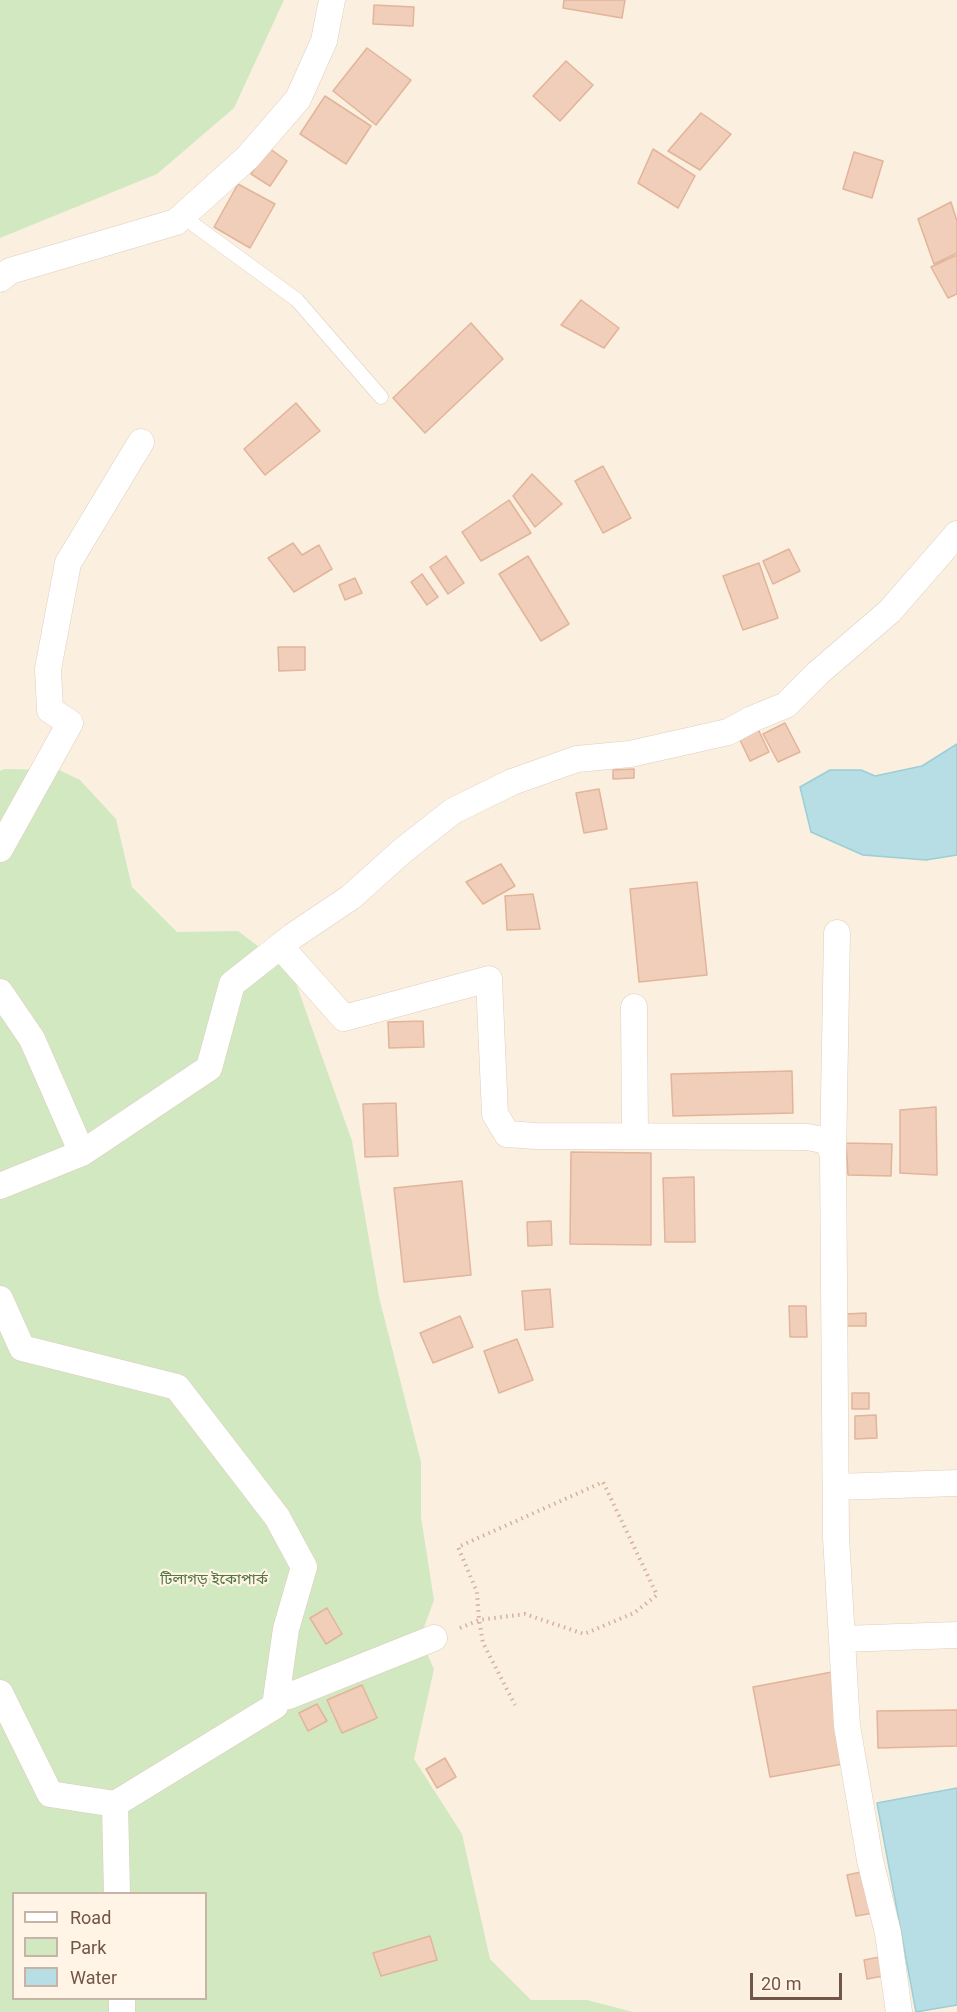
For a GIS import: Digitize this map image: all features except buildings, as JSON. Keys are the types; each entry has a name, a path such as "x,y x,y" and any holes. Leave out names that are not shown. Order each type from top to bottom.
{"street":[{"path":"0,279 10,271 176,222 247,158 298,99 324,40 332,0"},
{"path":"0,849 70,723 50,710 48,669 68,563 141,442"},
{"path":"0,1186 82,1153 209,1068 232,984 280,946 351,897 401,852 453,811 512,782 577,759 630,754 728,732 786,705 818,673 890,611 957,534"},
{"path":"837,933 833,1156 836,1487 842,1639 847,1726 870,1860 888,1933 899,2012"},
{"path":"280,946 344,1018 489,979 495,1114 507,1134 807,1137 828,1141 833,1156"},
{"path":"0,992 32,1039 82,1153"},
{"path":"634,1007 635,1136"},
{"path":"0,1299 22,1348 177,1387 277,1517 303,1567 286,1629 275,1706 115,1804 50,1794 0,1693"},
{"path":"836,1487 957,1483"},
{"path":"842,1639 957,1635"},
{"path":"278,1684 289,1696 434,1638"},
{"path":"115,1804 117,1892"}],"lane":[{"path":"182,216 297,300 381,397"}],"path":[{"path":"479,1620 525,1614 584,1634 634,1612 657,1595 603,1482 458,1546 477,1592 479,1620 483,1643 515,1705"}],"green space":[{"path":"0,0 284,0 234,108 157,174 0,238"},
{"name":"টিলাগড় ইকোপার্ক","path":"4,769 59,770 80,780 116,819 132,887 177,932 238,931 292,972 352,1141 379,1297 421,1462 421,1517 434,1600 420,1638 434,1669 414,1759 462,1834 490,1959 531,2000 587,2000 633,2012 0,2012 0,771"}],"water":[{"path":"957,744 957,855 926,860 863,855 811,832 800,787 830,770 861,770 875,776 922,766"},
{"path":"957,1788 957,2005 916,2012 877,1803"}]}
